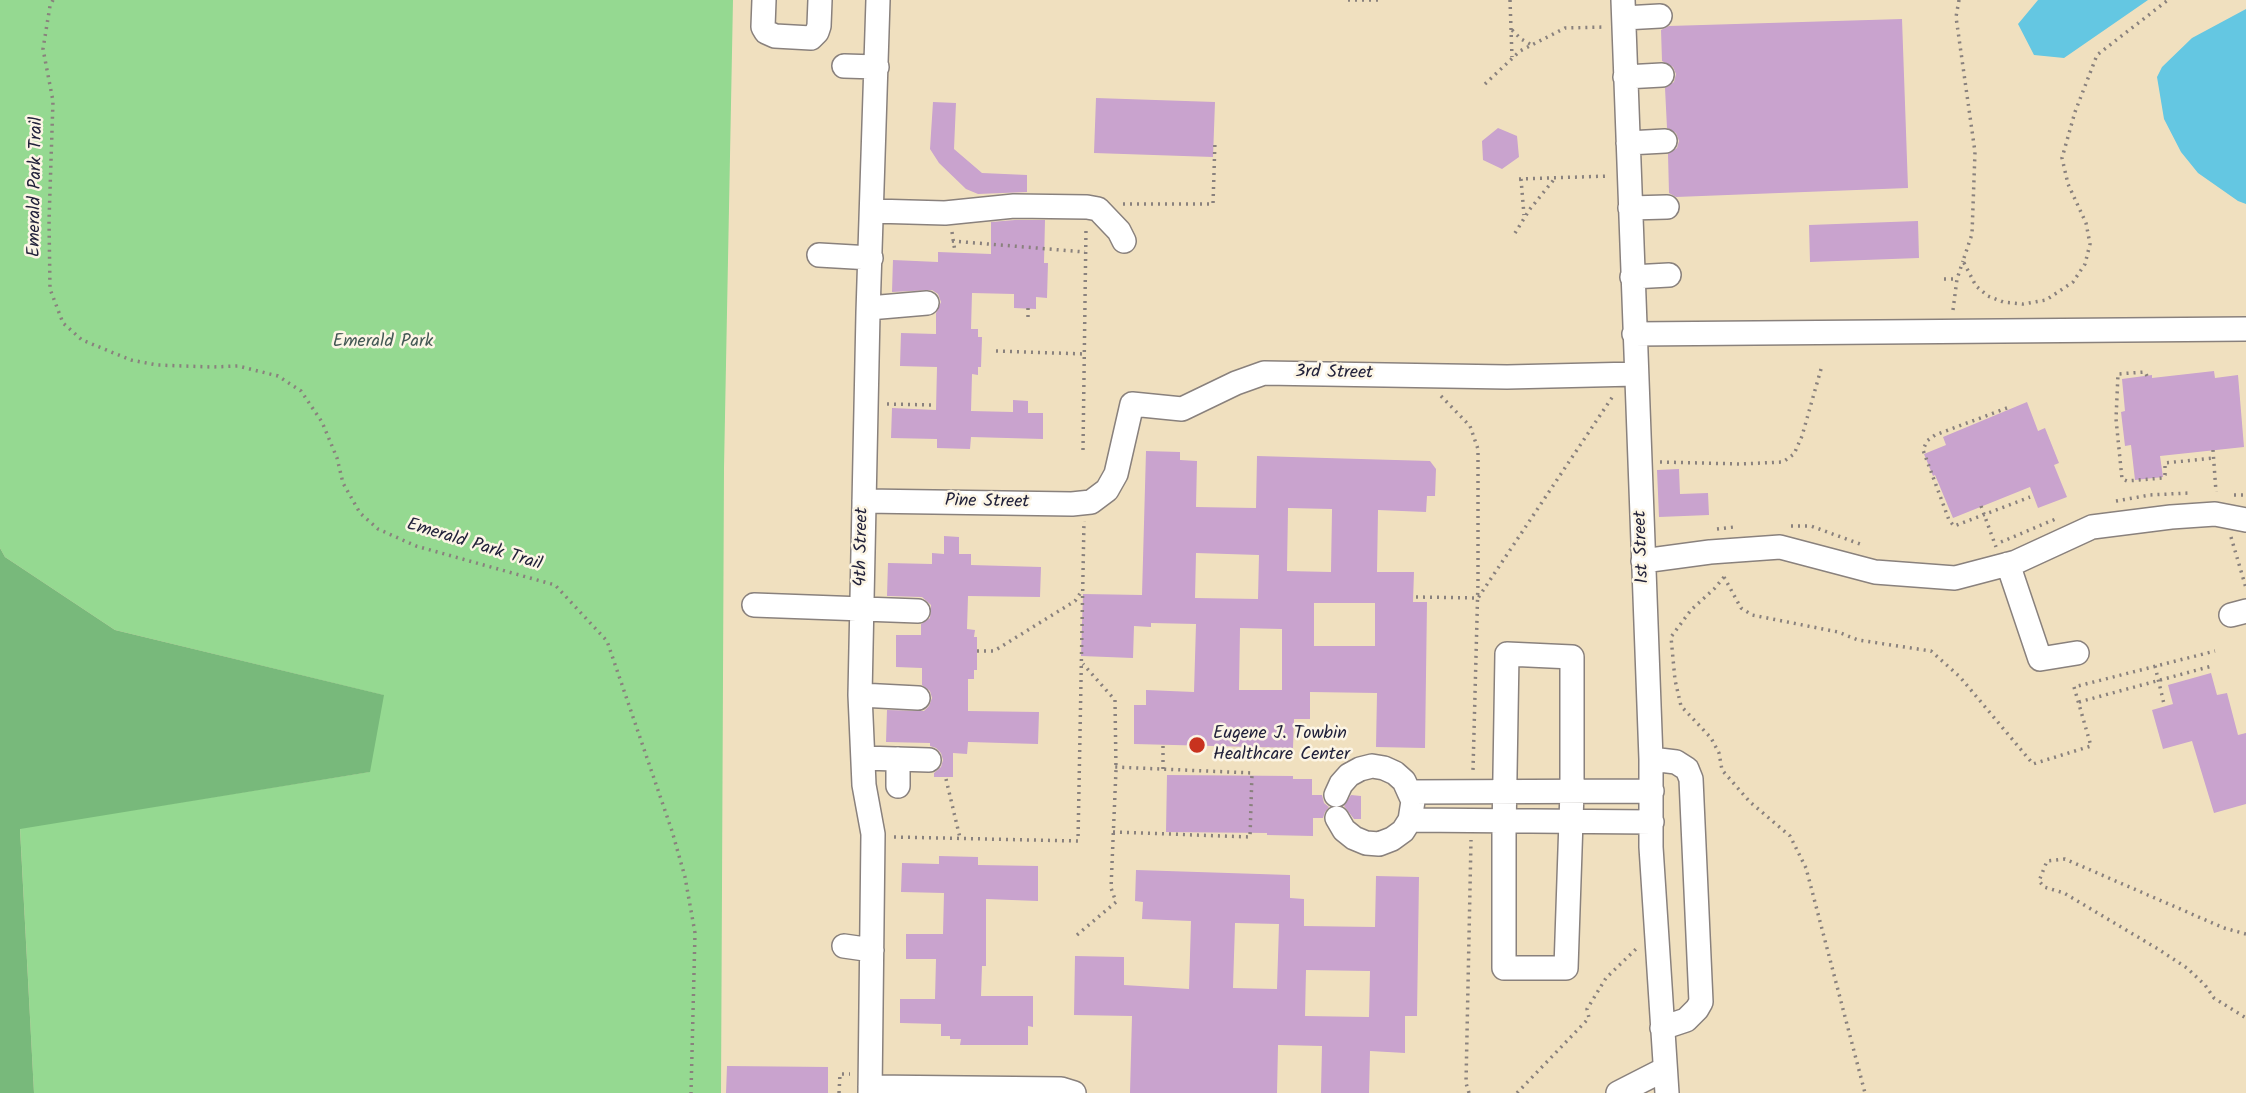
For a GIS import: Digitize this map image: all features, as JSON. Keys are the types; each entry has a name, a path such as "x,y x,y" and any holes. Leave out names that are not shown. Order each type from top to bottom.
{"street":[{"path":"764,0 763,27 766,32 775,36 811,38 819,26 820,0"},
{"name":"4th Street","path":"863,1088 872,950 873,834 864,785 860,695 878,0"},
{"path":"1618,15 1660,16"},
{"name":"1st Street","path":"1618,15 1625,77 1652,822 1667,1093"},
{"path":"844,66 877,67"},
{"path":"1625,77 1662,75"},
{"path":"1628,143 1665,141"},
{"path":"873,211 945,213 1014,206 1087,207 1098,209 1119,231 1124,241"},
{"path":"1630,208 1667,207"},
{"path":"819,255 871,258"},
{"path":"1632,277 1669,275"},
{"path":"869,308 927,303"},
{"path":"1634,334 2246,329"},
{"name":"3rd Street","path":"1107,490 1116,474 1125,399 1182,409 1264,373 1507,377 1636,374"},
{"name":"Pine Street","path":"864,501 1072,504 1091,502 1107,490"},
{"path":"1643,561 1710,552 1780,547 1874,572 1955,578 1999,556 2092,527 2215,514 2246,520"},
{"path":"1999,556 2040,659 2077,653"},
{"path":"754,606 918,611"},
{"path":"1507,654 1573,657 1566,968 1504,968 1505,791 1507,654"},
{"path":"860,695 918,698"},
{"path":"863,758 929,760"},
{"path":"898,759 898,786"},
{"path":"1651,759 1676,762 1687,769 1691,779 1700,988 1698,1009 1686,1020 1662,1028"},
{"path":"1336,795 1349,775 1372,766 1384,768 1404,781 1410,792 1412,811 1403,831 1380,844 1366,843 1354,838 1344,830 1337,818"},
{"path":"1410,792 1652,791"},
{"path":"1410,820 1652,822"},
{"path":"844,946 872,950"},
{"path":"1618,1093 1665,1069"},
{"path":"863,1088 1061,1089 1074,1093"}],"path":[{"name":"Emerald Park Trail","path":"53,0 43,49 53,101 50,289 63,323 82,340 131,360 156,365 238,366 278,376 301,391 322,422 337,458 343,484 360,513 378,529 416,546 555,585 607,640 672,831 687,888 695,933 691,1093"},
{"path":"1348,0 1379,0"},
{"path":"1510,0 1512,57"},
{"path":"1953,312 1957,279 1972,234 1975,152 1956,18 1959,0"},
{"path":"1963,261 1976,286 1988,296 2003,302 2023,304 2046,300 2073,282 2085,264 2090,244 2086,223 2068,184 2062,158 2075,112 2098,55 2168,0"},
{"path":"1485,84 1512,57 1532,45 1565,28 1618,15"},
{"path":"1511,30 1521,40 1532,45"},
{"path":"1116,203 1213,204 1215,141"},
{"path":"1524,217 1520,179 1629,176"},
{"path":"1516,233 1524,217 1556,177"},
{"path":"1083,450 1086,225"},
{"path":"952,241 1085,252"},
{"path":"1944,279 1957,279"},
{"path":"1028,308 1028,317"},
{"path":"996,351 1085,354"},
{"path":"1653,462 1783,462 1794,454 1802,436 1821,369"},
{"path":"2147,376 2145,372 2118,374 2116,419 2122,479 2127,481 2163,478 2165,463 2214,458"},
{"path":"1433,389 1470,426 1478,449 1478,598 1472,779"},
{"path":"1478,598 1614,394"},
{"path":"878,403 933,405"},
{"path":"2007,408 1935,435 1927,441 1923,450 1949,520 1954,526 2030,497"},
{"path":"2213,450 2216,494"},
{"path":"2110,502 2150,495 2188,493"},
{"path":"2208,493 2246,495"},
{"path":"1981,506 1999,556 2058,518"},
{"path":"885,836 1078,841 1084,511"},
{"path":"1787,526 1811,526 1866,547"},
{"path":"1712,530 1736,527"},
{"path":"2227,533 2232,537 2246,588"},
{"path":"1743,549 1716,588 1691,610 1671,637 1675,680 1681,706 1711,738 1722,770 1750,802 1790,836 1806,868 1865,1093"},
{"path":"1724,577 1741,608 1752,615 1838,632 1858,640 1931,651 1960,677 2033,764 2091,746 2074,687 2215,651"},
{"path":"977,651 994,651 1075,601 1082,590"},
{"path":"1416,597 1478,598"},
{"path":"1077,935 1116,902 1111,888 1115,700 1081,663"},
{"path":"2155,666 2164,704"},
{"path":"2079,702 2212,666"},
{"path":"1163,745 1163,769"},
{"path":"1113,832 1250,837 1252,773 1115,767"},
{"path":"946,779 960,838"},
{"path":"1469,1093 1466,1083 1471,833"},
{"path":"2246,934 2224,928 2065,859 2047,861 2039,881 2044,887 2064,893 2187,968 2214,998 2246,1018"},
{"path":"1517,1093 1589,1018 1587,1009 1606,978 1637,949"},
{"path":"839,1093 840,1074 850,1074 863,1088"}],"green space":[{"name":"Emerald Park","path":"0,0 733,0 724,468 721,1093 34,1093 20,828 369,772 383,695 115,630 5,557 0,548"},
{"path":"0,548 5,557 115,630 384,695 370,772 20,829 34,1093 0,1093"}],"water":[{"path":"2038,0 2148,0 2064,58 2034,55 2018,24"},
{"path":"2246,9 2246,204 2198,173 2181,152 2164,119 2157,77 2162,67 2192,38"}],"building":[{"path":"1902,19 1908,188 1676,197 1669,193 1668,154 1677,148 1679,141 1676,133 1667,128 1665,88 1674,82 1676,74 1673,67 1662,61 1661,30 1669,26"},
{"path":"1096,98 1215,102 1213,157 1094,153"},
{"path":"933,102 956,103 954,149 982,173 1027,175 1027,192 978,194 966,189 939,163 930,149"},
{"path":"1498,128 1517,136 1519,157 1502,169 1483,160 1482,141"},
{"path":"1045,220 1044,263 1048,263 1047,298 1036,297 1036,309 1014,308 1014,294 972,293 971,329 978,329 978,337 982,337 981,367 978,367 978,375 972,374 971,411 1013,412 1013,400 1028,401 1028,413 1043,413 1043,439 971,437 970,449 937,448 937,439 891,438 892,408 936,410 937,367 900,366 901,333 936,334 936,313 941,302 938,294 932,290 892,292 893,260 938,262 938,252 991,254 991,222"},
{"path":"1918,221 1919,258 1810,262 1809,225"},
{"path":"2214,371 2215,378 2238,375 2244,447 2160,456 2163,477 2135,480 2131,445 2125,446 2121,412 2125,411 2122,379"},
{"path":"2027,402 2038,431 2045,428 2059,463 2054,465 2067,497 2038,508 2030,487 1953,518 1924,454 1946,445 1943,437"},
{"path":"1146,451 1180,452 1180,460 1197,461 1196,507 1256,508 1257,456 1430,461 1436,469 1435,496 1427,496 1426,512 1378,510 1377,572 1414,572 1413,602 1427,602 1425,748 1376,747 1377,693 1310,692 1310,719 1294,719 1293,748 1134,744 1134,705 1146,705 1146,690 1194,692 1196,624 1151,623 1151,627 1134,626 1133,658 1081,656 1083,594 1142,595","holes":["1288,508 1332,509 1331,572 1287,571","1196,553 1259,555 1258,599 1195,598","1314,603 1375,603 1375,646 1314,646","1240,628 1282,629 1282,690 1239,690"]},
{"path":"1679,469 1680,494 1708,493 1709,515 1659,517 1657,470"},
{"path":"944,536 959,537 959,554 971,554 971,565 1041,567 1040,597 968,596 967,629 975,630 974,637 977,637 977,670 974,670 974,679 968,679 968,711 1039,712 1038,744 968,742 967,754 953,753 953,777 934,777 943,760 941,753 930,746 930,743 886,742 887,710 924,711 932,698 930,691 922,685 922,668 896,667 896,635 921,635 921,624 930,618 931,605 922,597 887,596 888,563 932,564 932,553 944,554"},
{"path":"2211,673 2217,695 2227,693 2238,735 2246,733 2246,804 2214,813 2192,741 2163,749 2152,710 2173,704 2168,685"},
{"path":"1167,775 1293,776 1293,779 1312,779 1312,795 1322,795 1324,803 1329,807 1323,818 1313,818 1313,836 1166,832"},
{"path":"1351,795 1361,796 1361,819 1354,819 1344,806"},
{"path":"939,856 978,857 978,865 1038,866 1038,901 986,899 986,966 982,966 981,996 1033,996 1033,1027 1028,1026 1028,1045 960,1045 961,1039 941,1036 941,1024 900,1023 900,999 935,999 936,959 906,959 906,934 943,934 944,893 901,892 902,863 939,864"},
{"path":"1136,870 1290,875 1290,898 1304,899 1304,926 1375,927 1376,876 1419,877 1417,1016 1405,1016 1405,1053 1370,1051 1369,1093 1321,1093 1322,1046 1278,1045 1277,1093 1130,1093 1132,1016 1074,1015 1075,956 1124,957 1124,985 1189,989 1191,921 1142,919 1143,902 1135,901","holes":["1235,923 1279,924 1277,989 1233,988","1306,970 1370,971 1369,1017 1305,1016"]},
{"path":"727,1066 828,1067 828,1093 726,1093"}],"place":[{"name":"Eugene J. Towbin Healthcare Center","path":"1197,745"}]}
